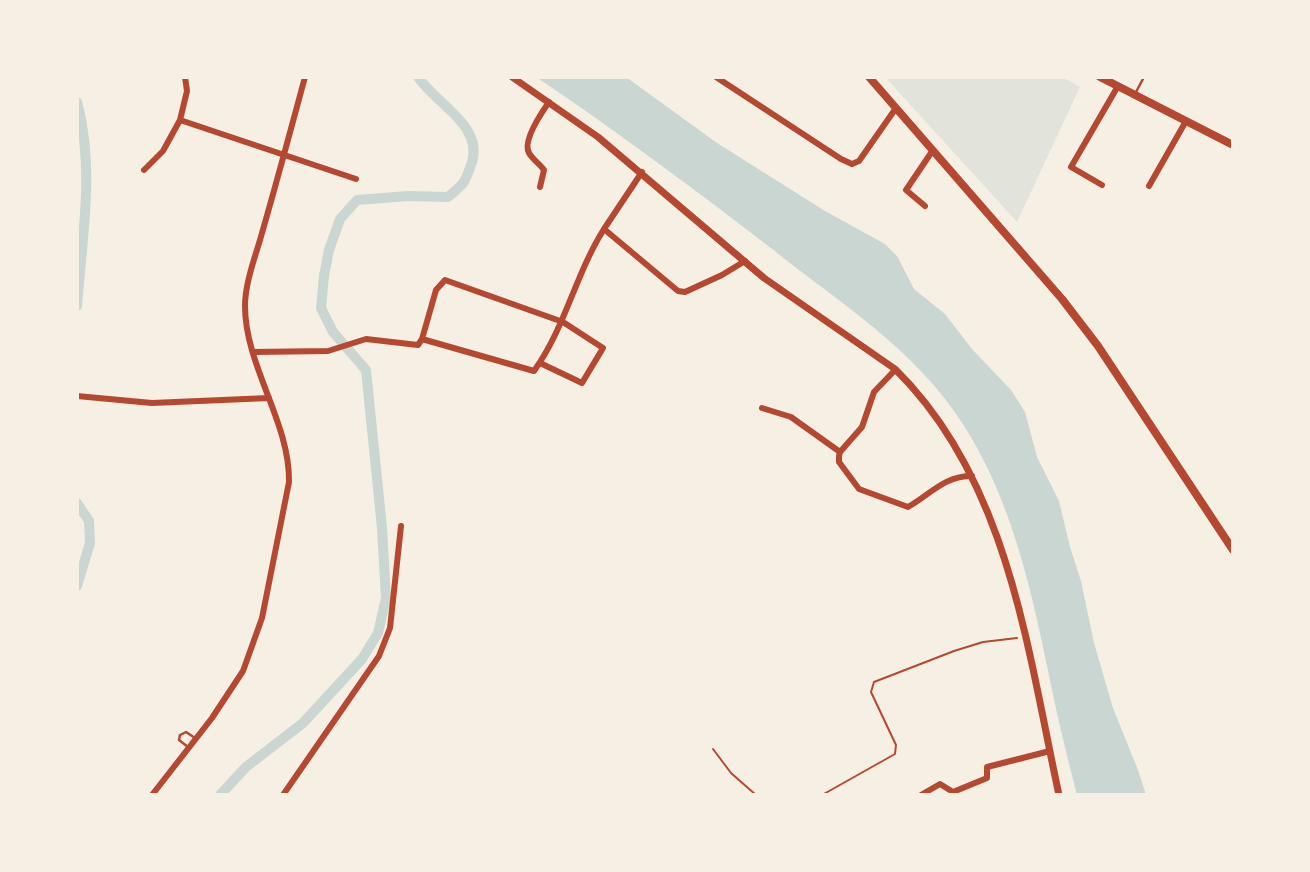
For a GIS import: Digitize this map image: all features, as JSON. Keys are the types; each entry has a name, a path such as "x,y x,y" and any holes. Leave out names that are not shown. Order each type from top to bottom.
{"main road":[{"path":"869,77 1062,299 1098,346 1233,550"},
{"path":"1100,77 1233,145"}],"street":[{"path":"144,170 163,151 180,120 187,91 186,77"},
{"path":"152,795 239,679 262,618 289,482 286,452 253,352 245,305 305,77"},
{"path":"512,77 598,137 745,261 816,316 895,370 910,384 944,430 972,476 1010,577 1059,795"},
{"path":"716,77 841,159 852,163 859,161 896,108"},
{"path":"1102,185 1071,167 1118,86"},
{"path":"540,187 544,170 529,153 527,146 534,126 549,102"},
{"path":"180,120 356,179"},
{"path":"1149,186 1186,121"},
{"path":"925,206 906,190 933,150"},
{"path":"422,339 534,371 563,322 577,284 604,229 642,172"},
{"path":"604,229 678,291 685,292 745,261"},
{"path":"253,352 328,351 366,339 416,346 422,339 436,290 446,280 563,322 603,348 582,383 540,363"},
{"path":"895,370 874,392 862,427 840,452 839,462 859,489 908,507 948,480 957,476 972,476"},
{"path":"77,396 152,402 269,398"},
{"path":"762,408 791,417 840,452"},
{"path":"283,795 379,656 390,628 401,526"},
{"path":"921,795 940,784 953,792 987,778 987,767 1050,751"}],"lane":[{"path":"1135,95 1143,77"},
{"path":"188,747 179,740 180,735 186,732 195,738"}],"path":[{"path":"822,795 895,754 896,745 872,692 874,682 983,642 1025,637"},
{"path":"713,749 731,773 757,795"}],"shaded area":[{"path":"536,77 626,77 717,143 825,211 885,244 897,256 914,289 945,314 972,349 1011,390 1025,412 1037,457 1059,501 1113,708 1146,795 1077,795 1030,589 1012,528 988,469 968,432 946,400 922,372 868,323 687,185"},
{"path":"885,77 1062,77 1080,87 1017,222"}],"waterway":[{"path":"220,795 246,767 303,723 362,659 378,633 386,598 382,528 366,370 333,332 321,308 329,250 340,219 357,200 408,196 448,197 464,182 468,174 474,149 471,137 456,116 418,77"},
{"path":"77,102 86,178 77,306"},
{"path":"77,503 89,521 90,543 77,586"}]}
